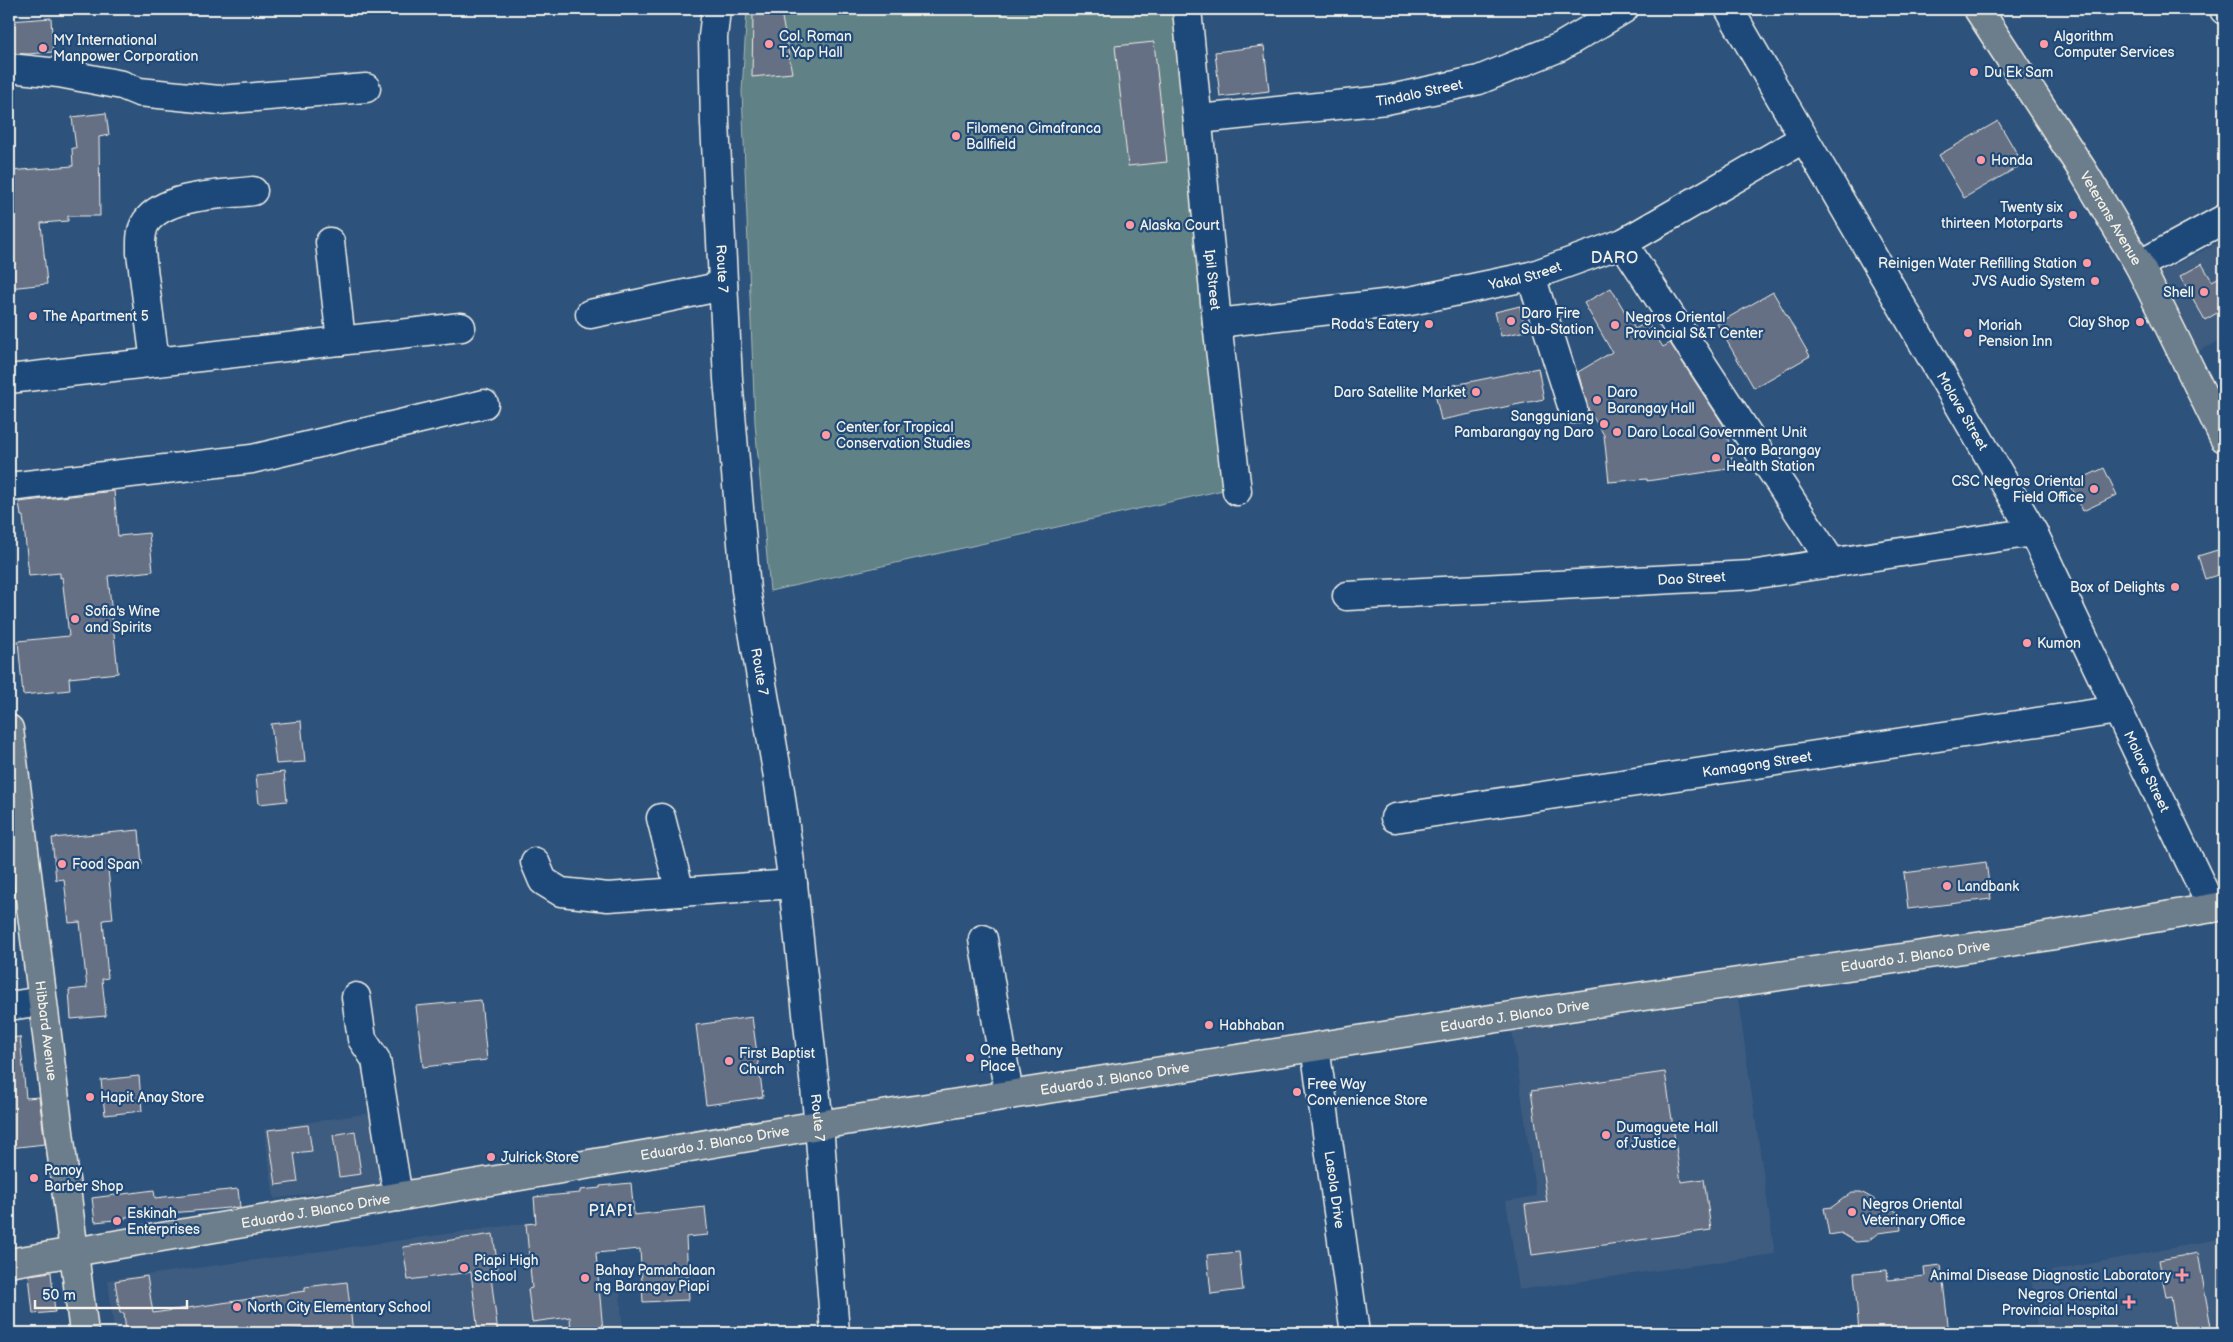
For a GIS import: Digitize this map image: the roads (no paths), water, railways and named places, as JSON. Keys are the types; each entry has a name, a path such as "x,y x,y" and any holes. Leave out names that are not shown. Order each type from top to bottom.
{"main road":[{"name":"Veterans Avenue","path":"1978,9 2082,171 2139,265 2224,438"},
{"name":"Hibbard Avenue","path":"9,729 84,1333"},
{"name":"Eduardo J. Blanco Drive","path":"9,1263 74,1254 819,1125 1542,1011 2037,938 2218,907"}],"street":[{"name":"Route 7","path":"716,9 714,37 715,123 723,286 728,379 746,590 775,760 793,884 819,1125 835,1333"},
{"name":"Ipil Street","path":"1187,9 1217,323 1238,491"},
{"name":"Tindalo Street","path":"1199,119 1386,100 1478,80 1560,47 1624,9"},
{"name":"Molave Street","path":"1729,9 2033,532 2118,710 2218,907"},
{"path":"9,68 59,73 122,85 139,92 219,100 366,88"},
{"name":"Yakal Street","path":"1217,323 1410,301 1531,276 1623,244 1803,138"},
{"path":"155,362 141,253 141,236 146,223 168,205 188,200 253,191"},
{"path":"2139,265 2224,219"},
{"path":"330,242 341,341"},
{"path":"1623,244 1832,563"},
{"path":"1531,276 1573,409"},
{"path":"590,314 723,286"},
{"path":"9,378 461,327"},
{"path":"9,487 252,459 484,404"},
{"name":"Dao Street","path":"1347,596 1751,575 2033,532"},
{"name":"Kamagong Street","path":"1395,818 2118,710"},
{"path":"661,818 680,892"},
{"path":"535,862 543,881 561,892 608,897 793,884"},
{"path":"983,939 1009,1095"},
{"path":"356,997 362,1039 376,1060 398,1197"},
{"path":"9,1006 42,1001"},
{"name":"Lasola Drive","path":"1315,1046 1355,1333"}],"place":[{"name":"Col. Roman T. Yap Hall","path":"769,44"},
{"name":"Algorithm Computer Services","path":"2044,44"},
{"name":"MY International Manpower Corporation","path":"43,48"},
{"name":"Du Ek Sam","path":"1974,72"},
{"name":"Filomena Cimafranca Ballfield","path":"956,136"},
{"name":"Honda","path":"1981,160"},
{"name":"Twenty six thirteen Motorparts","path":"2073,215"},
{"name":"Alaska Court","path":"1130,225"},
{"name":"Reinigen Water Refilling Station","path":"2087,263"},
{"name":"JVS Audio System","path":"2095,281"},
{"name":"Shell","path":"2204,292"},
{"name":"The Apartment 5","path":"33,316"},
{"name":"Daro Fire Sub-Station","path":"1511,321"},
{"name":"Clay Shop","path":"2140,322"},
{"name":"Roda's Eatery","path":"1429,324"},
{"name":"Negros Oriental Provincial S&T Center","path":"1615,325"},
{"name":"Moriah Pension Inn","path":"1968,333"},
{"name":"Daro Satellite Market","path":"1476,392"},
{"name":"Daro Barangay Hall","path":"1597,400"},
{"name":"Sangguniang Pambarangay ng Daro","path":"1604,424"},
{"name":"Daro Local Government Unit","path":"1617,432"},
{"name":"Center for Tropical Conservation Studies","path":"826,435"},
{"name":"Daro Barangay Health Station","path":"1716,458"},
{"name":"CSC Negros Oriental Field Office","path":"2094,489"},
{"name":"Box of Delights","path":"2175,587"},
{"name":"Sofia's Wine and Spirits","path":"75,619"},
{"name":"Kumon","path":"2027,643"},
{"name":"Food Span","path":"62,864"},
{"name":"Landbank","path":"1947,886"},
{"name":"Habhaban","path":"1209,1025"},
{"name":"One Bethany Place","path":"970,1058"},
{"name":"First Baptist Church","path":"729,1061"},
{"name":"Free Way Convenience Store","path":"1297,1092"},
{"name":"Hapit Anay Store","path":"90,1097"},
{"name":"Dumaguete Hall of Justice","path":"1606,1135"},
{"name":"Julrick Store","path":"491,1157"},
{"name":"Panoy Barber Shop","path":"34,1178"},
{"name":"Negros Oriental Veterinary Office","path":"1852,1212"},
{"name":"Eskinah Enterprises","path":"117,1221"},
{"name":"Piapi High School","path":"464,1268"},
{"name":"Animal Disease Diagnostic Laboratory","path":"2182,1275"},
{"name":"Bahay Pamahalaan ng Barangay Piapi","path":"585,1278"},
{"name":"Negros Oriental Provincial Hospital","path":"2129,1302"},
{"name":"North City Elementary School","path":"237,1307"}],"district":[{"name":"DARO","path":"1615,258"},
{"name":"PIAPI","path":"611,1211"}]}
